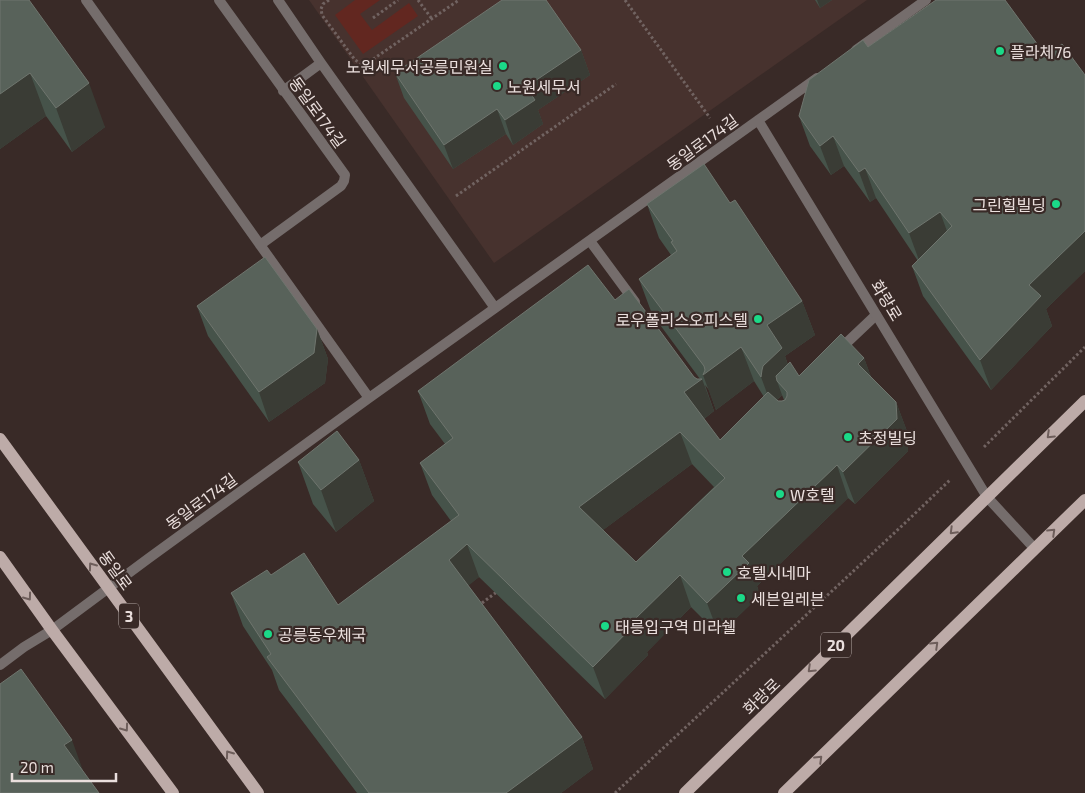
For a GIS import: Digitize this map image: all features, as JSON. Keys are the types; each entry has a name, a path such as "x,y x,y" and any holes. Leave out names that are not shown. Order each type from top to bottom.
{"main road":[{"name":"화랑로","path":"685,793 1085,401"},
{"name":"동일로","path":"0,439 258,793"},
{"path":"784,793 1085,500"},
{"path":"0,557 173,793"}],"street":[{"name":"동일로174길","path":"219,0 345,176 341,186 260,245"},
{"name":"동일로174길","path":"278,0 495,308"},
{"path":"846,57 926,0"},
{"path":"90,1 369,398"},
{"path":"283,91 321,63"},
{"name":"동일로174길","path":"0,665 52,630 369,398 822,74"},
{"name":"화랑로","path":"758,120 987,497"},
{"path":"590,241 642,311"},
{"path":"834,354 876,315"},
{"path":"987,497 1035,549"}],"path":[{"path":"329,0 323,4 321,9 322,15 355,60 366,64 458,0"},
{"path":"373,18 398,0"},
{"path":"418,0 432,19"},
{"path":"625,0 710,118"},
{"path":"456,196 616,84"},
{"path":"530,133 536,141"},
{"path":"615,793 906,523 1085,347"},
{"path":"472,610 504,587"}],"shaded area":[{"path":"309,0 867,0 494,263"},
{"path":"355,0 380,0 360,14 372,30 409,3 418,16 363,54 335,15"}],"building":[{"path":"0,0 29,0 89,83 56,108 30,73 0,94"},
{"name":"노원세무서","path":"502,0 546,0 581,50 526,87 535,100 505,120 497,109 444,145 395,73"},
{"path":"936,0 1005,0 1046,56 1062,44 1085,75 1085,231 1029,285 1041,296 980,360 912,266 952,226 940,212 909,233 865,168 859,172 833,136 820,146 799,116 809,80 863,40 868,47"},
{"path":"704,164 730,203 735,200 802,301 767,325 782,348 763,366 761,377 741,347 703,375 704,366 639,279 677,251 671,242 673,241 647,204"},
{"path":"265,257 317,329 314,353 259,392 197,306"},
{"path":"588,265 615,300 629,289 694,377 702,379 684,392 720,440 768,392 778,401 785,400 787,392 777,381 776,376 790,362 799,376 841,334 864,358 858,364 896,402 897,419 843,472 837,465 742,556 749,563 707,603 680,575 634,620 636,623 593,667 467,544 449,560 582,737 506,793 369,793 267,657 271,654 231,593 267,570 271,575 304,553 338,605 459,515 420,463 453,438 418,391","holes":["680,432 725,478 636,562 579,507"]},
{"path":"337,431 359,460 321,490 298,462"},
{"path":"21,669 72,740 64,745 99,793 0,793 0,684"}],"place":[{"name":"플라체76","path":"1000,51"},
{"name":"노원세무서공릉민원실","path":"503,66"},
{"name":"노원세무서","path":"497,86"},
{"name":"그린힐빌딩","path":"1056,204"},
{"name":"로우폴리스오피스텔","path":"758,319"},
{"name":"초정빌딩","path":"848,437"},
{"name":"W호텔","path":"780,494"},
{"name":"호텔시네마","path":"727,572"},
{"name":"세븐일레븐","path":"741,598"},
{"name":"태릉입구역 미라쉘","path":"605,626"},
{"name":"공릉동우체국","path":"268,634"}]}
